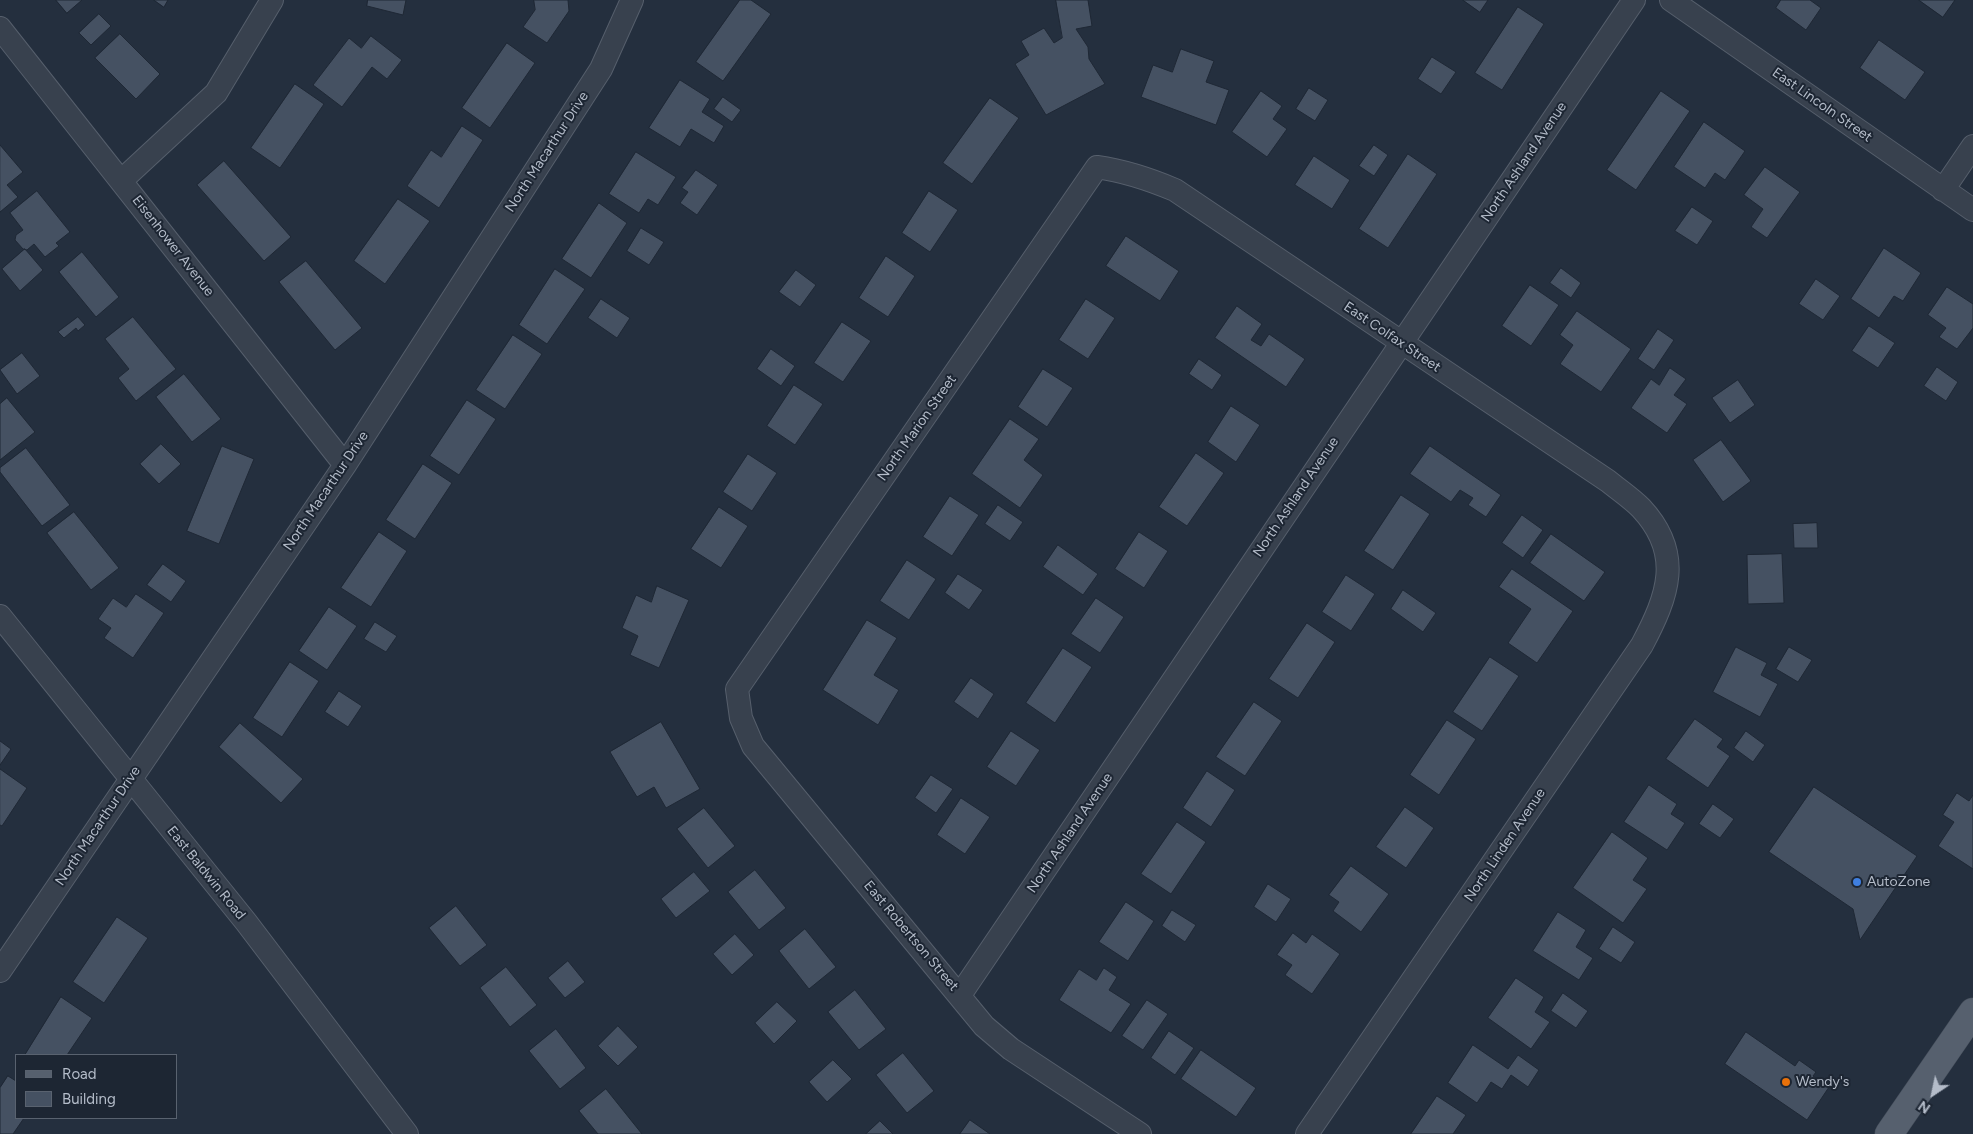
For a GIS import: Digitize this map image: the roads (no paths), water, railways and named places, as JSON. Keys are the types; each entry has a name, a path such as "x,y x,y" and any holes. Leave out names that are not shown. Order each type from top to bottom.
{"main road":[{"path":"1889,1134 1973,1012"}],"street":[{"path":"122,180 216,93 272,0"},
{"name":"North Macarthur Drive","path":"0,971 344,465 601,69 632,0"},
{"name":"North Ashland Avenue","path":"960,995 1400,342 1634,0"},
{"name":"East Lincoln Street","path":"1671,0 1973,210"},
{"name":"Eisenhower Avenue","path":"0,28 122,180 344,465"},
{"path":"1943,190 1973,146"},
{"name":"East Colfax Street","path":"1097,167 1143,177 1175,190 1608,482 1641,509 1664,542"},
{"name":"North Marion Street","path":"737,689 1097,167"},
{"name":"North Linden Avenue","path":"1307,1134 1642,645 1664,600 1669,578 1664,542"},
{"name":"East Baldwin Road","path":"0,616 258,938 407,1134"},
{"name":"East Robertson Street","path":"737,689 741,718 753,746 984,1026 1011,1049 1140,1134"}],"place":[{"name":"AutoZone","path":"1857,882"},
{"name":"Wendy's","path":"1786,1082"}]}
